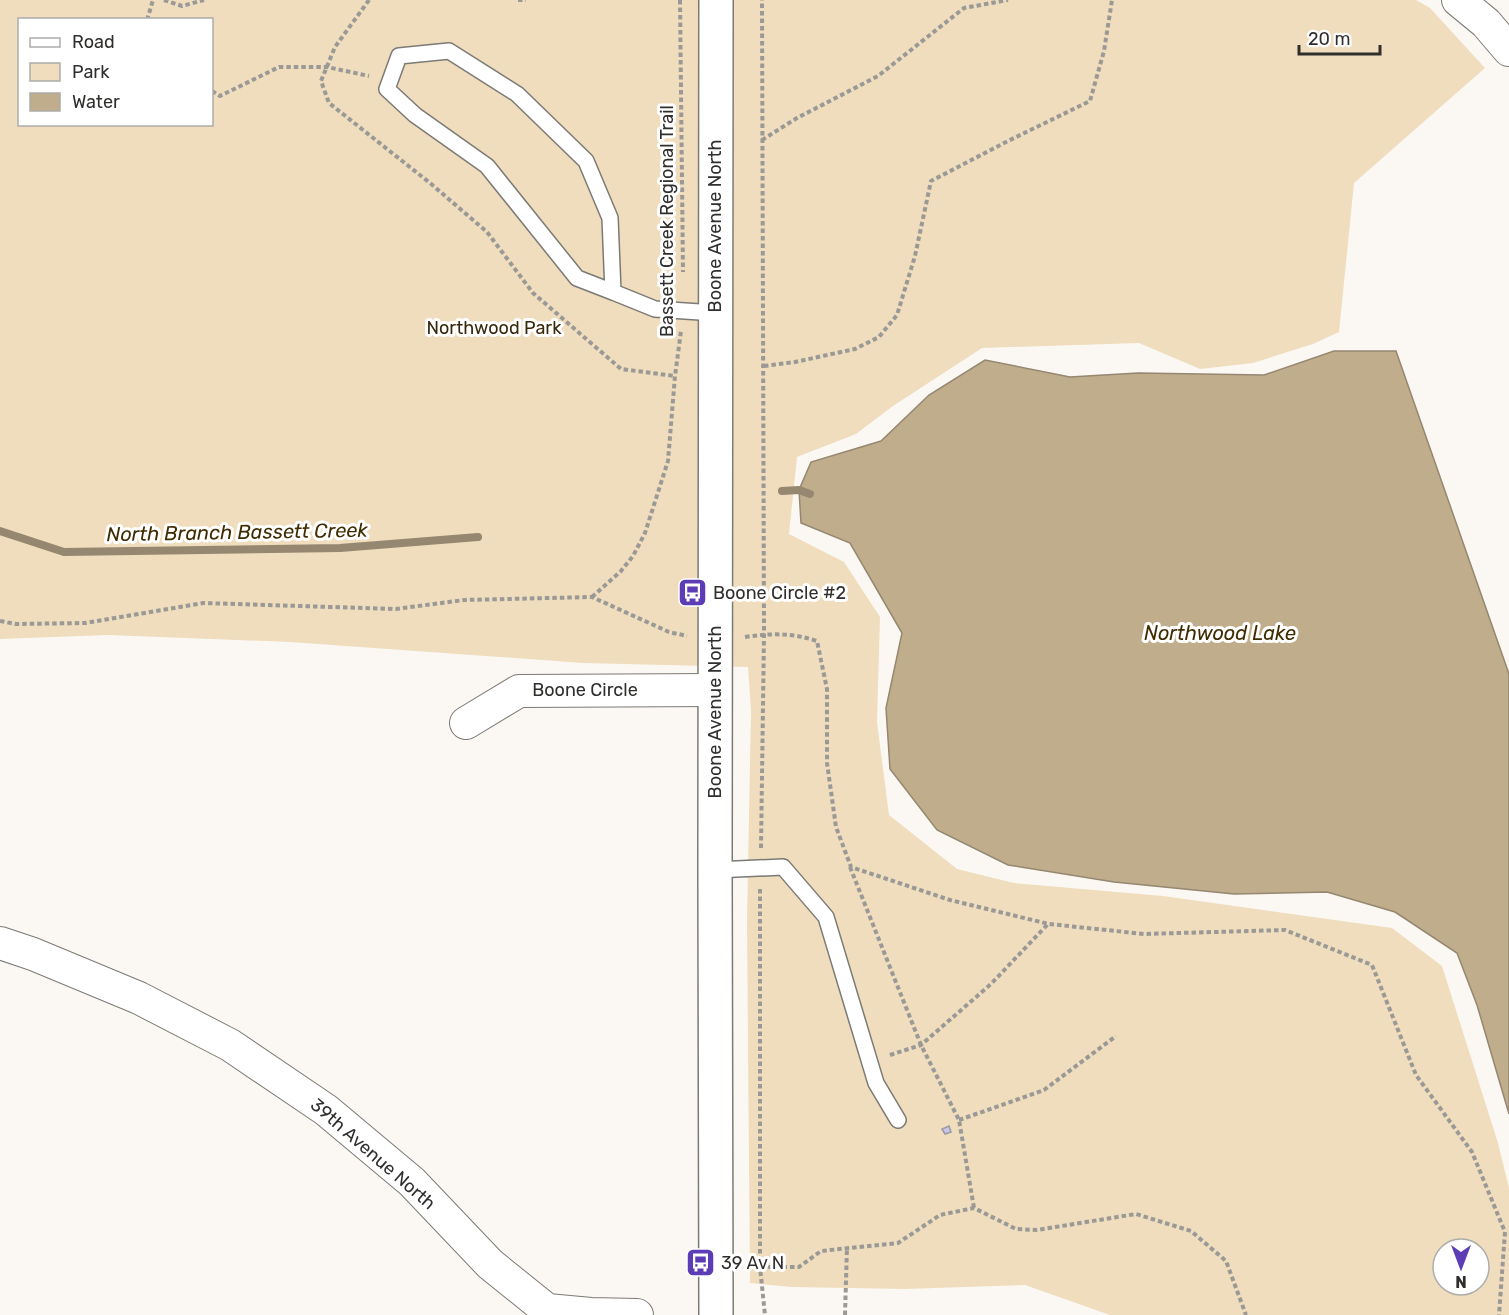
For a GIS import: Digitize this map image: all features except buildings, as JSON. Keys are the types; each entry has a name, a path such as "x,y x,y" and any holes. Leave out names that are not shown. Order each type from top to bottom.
{"street":[{"name":"Boone Avenue North","path":"716,0 699,312 714,641 716,1315"},
{"path":"1458,0 1486,23 1509,50"},
{"name":"Boone Circle","path":"466,723 519,691 714,690"},
{"name":"39th Avenue North","path":"0,943 33,954 139,998 230,1045 326,1110 412,1182 490,1264 548,1310 637,1315"}],"lane":[{"path":"613,292 610,218 586,161 517,94 449,51 399,56 387,89 415,115 487,166 577,278 655,309 699,312"},
{"path":"714,870 783,867 826,917 876,1083 898,1120"}],"path":[{"path":"148,18 153,0"},
{"path":"164,0 182,6 204,0"},
{"path":"369,0 335,47 321,81 330,103 487,232 533,294 621,369 675,376"},
{"path":"518,0 526,0"},
{"name":"Bassett Creek Regional Trail","path":"592,597 621,571 633,556 645,533 668,461 679,353 699,312 680,0"},
{"path":"762,0 764,634 760,868 760,1267 765,1315"},
{"path":"762,141 797,118 878,76 964,8 1008,0"},
{"path":"764,366 795,363 855,349 879,337 897,315 915,256 932,181 1090,101 1104,51 1112,0"},
{"path":"213,92 220,96 279,67 327,67 391,80"},
{"path":"0,621 16,624 86,623 203,603 396,609 464,600 592,597 669,632 714,641 764,634 797,634 817,641 827,689 826,763 836,827 921,1045 958,1120 974,1208"},
{"path":"851,867 950,900 1049,924 1144,934 1285,930 1372,965 1416,1075 1472,1152 1504,1232 1499,1315"},
{"path":"869,1061 921,1045 991,984 1049,924"},
{"path":"958,1120 1044,1090 1116,1036"},
{"path":"760,1267 799,1267 821,1251 898,1243 940,1215 974,1208 1016,1229 1037,1230 1136,1214 1191,1231 1226,1261 1246,1315"},
{"path":"845,1315 846,1247"}],"green space":[{"name":"Northwood Park","path":"0,0 1416,0 1430,8 1485,68 1354,183 1339,332 1313,344 1253,363 1200,369 1139,343 982,348 893,406 856,434 797,457 789,534 844,562 880,617 877,722 889,815 957,869 1014,883 1163,896 1392,928 1442,966 1498,1143 1509,1188 1509,1315 1110,1315 1025,1285 905,1289 792,1287 750,1283 747,921 751,711 748,667 583,663 290,642 108,635 0,639"}],"water":[{"name":"Northwood Lake","path":"1334,351 1396,351 1509,674 1509,1114 1477,1005 1457,953 1395,912 1327,892 1234,894 1114,882 1008,865 937,830 890,769 886,708 902,633 850,543 801,523 799,490 811,462 881,441 929,395 985,360 1070,377 1138,373 1264,375"}],"waterway":[{"path":"782,491 799,490 810,494"},
{"name":"North Branch Bassett Creek","path":"0,531 64,552 340,548 478,537"}],"place":[{"name":"Boone Circle #2","path":"692,593"},
{"name":"39 Av N","path":"700,1263"}]}
